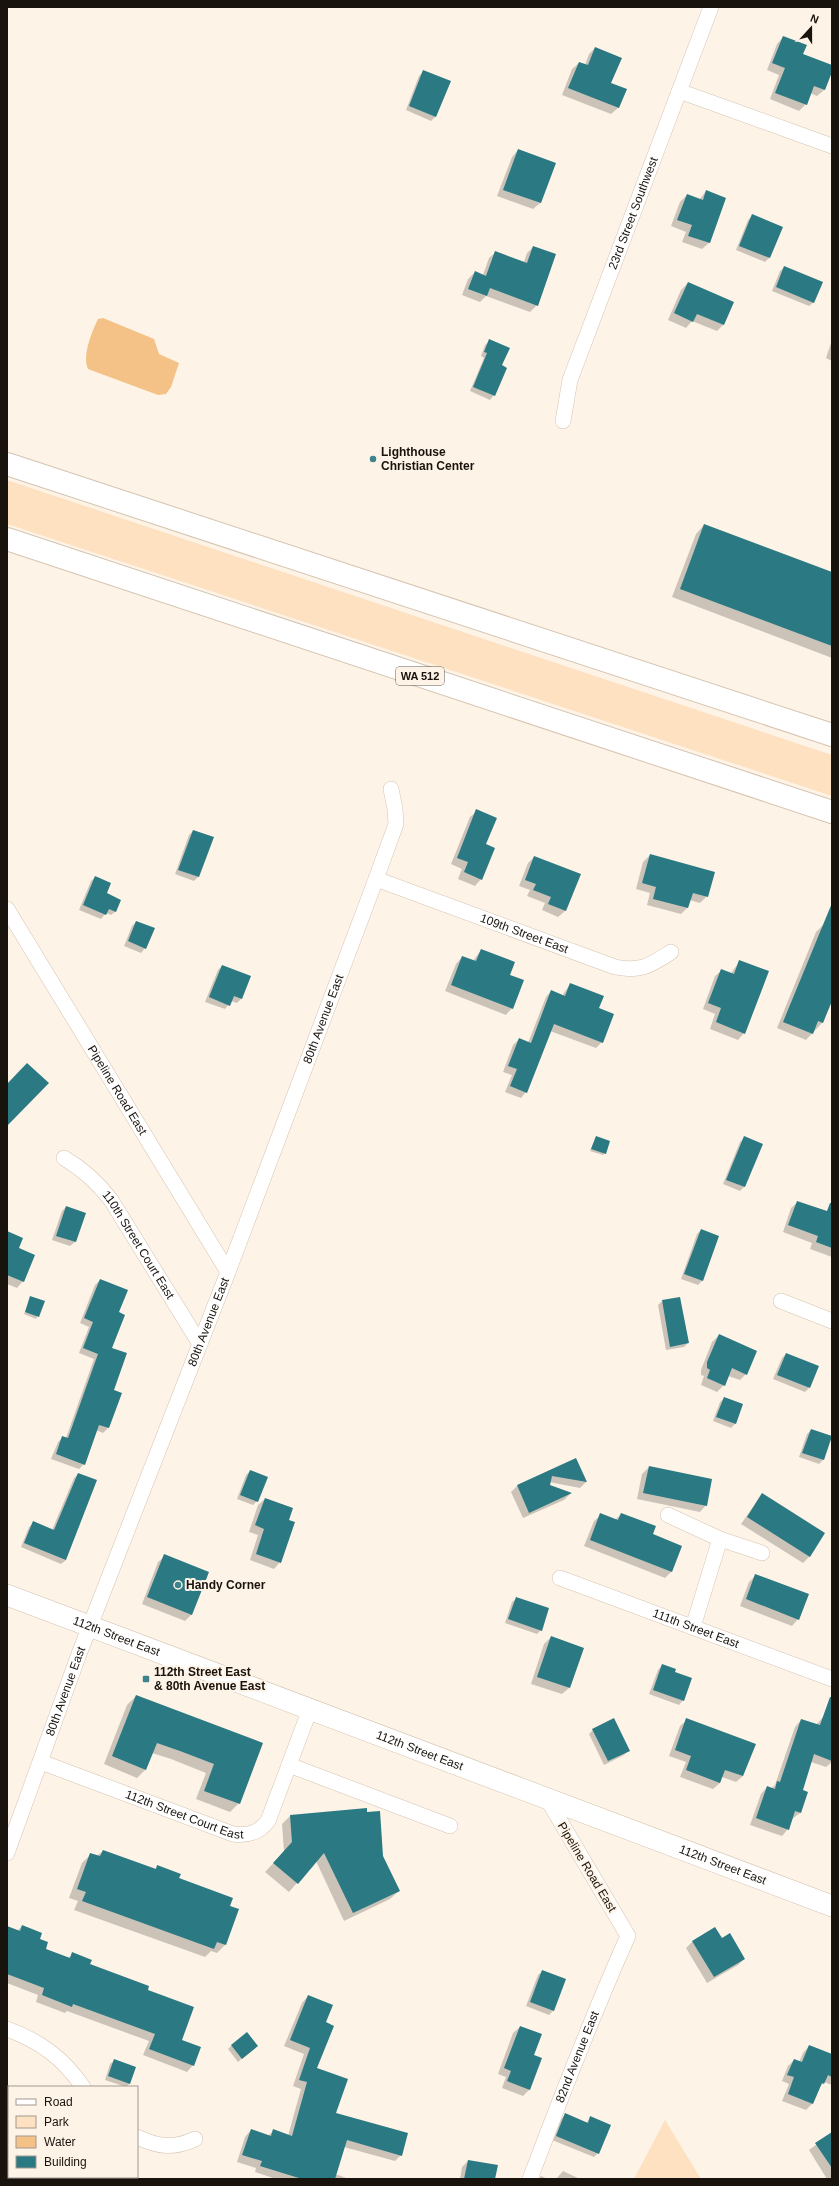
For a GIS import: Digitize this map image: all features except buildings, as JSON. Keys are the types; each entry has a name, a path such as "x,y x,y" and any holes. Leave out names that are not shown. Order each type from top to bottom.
{"highway":[{"path":"7,464 832,735"},
{"name":"WA 512","path":"7,539 832,812"}],"main road":[{"name":"112th Street East","path":"7,1595 832,1906"}],"street":[{"name":"23rd Street Southwest","path":"563,421 570,380 712,7"},
{"path":"679,91 832,146"},
{"name":"80th Avenue East","path":"7,1853 90,1626 228,1272 396,824 391,789"},
{"name":"109th Street East","path":"376,879 615,967 630,970 645,968 671,952"},
{"name":"Pipeline Road East","path":"7,909 228,1272"},
{"name":"110th Street Court East","path":"64,1158 96,1182 111,1200 200,1344"},
{"path":"780,1301 832,1321"},
{"path":"668,1515 720,1539 762,1554"},
{"path":"693,1627 720,1539"},
{"name":"111th Street East","path":"560,1578 832,1679"},
{"name":"112th Street Court East","path":"41,1762 244,1836 262,1830 268,1821 310,1709"},
{"path":"289,1765 450,1826"},
{"name":"Pipeline Road East","path":"546,1798 628,1936"},
{"name":"82nd Avenue East","path":"530,2179 588,2026 628,1936"},
{"path":"7,2029 38,2042 52,2051 82,2086"},
{"path":"138,2137 161,2146 176,2147 195,2139"}],"green space":[{"path":"7,480 832,755 832,796 7,524"},
{"path":"665,2120 701,2179 634,2179"}],"water":[{"path":"103,318 154,339 159,354 179,363 171,387 166,394 158,395 88,369 86,357 88,344 98,319"}],"place":[{"name":"Lighthouse Christian Center","path":"373,459"},
{"name":"Handy Corner","path":"178,1585"},
{"name":"112th Street East & 80th Avenue East","path":"146,1679"}]}
